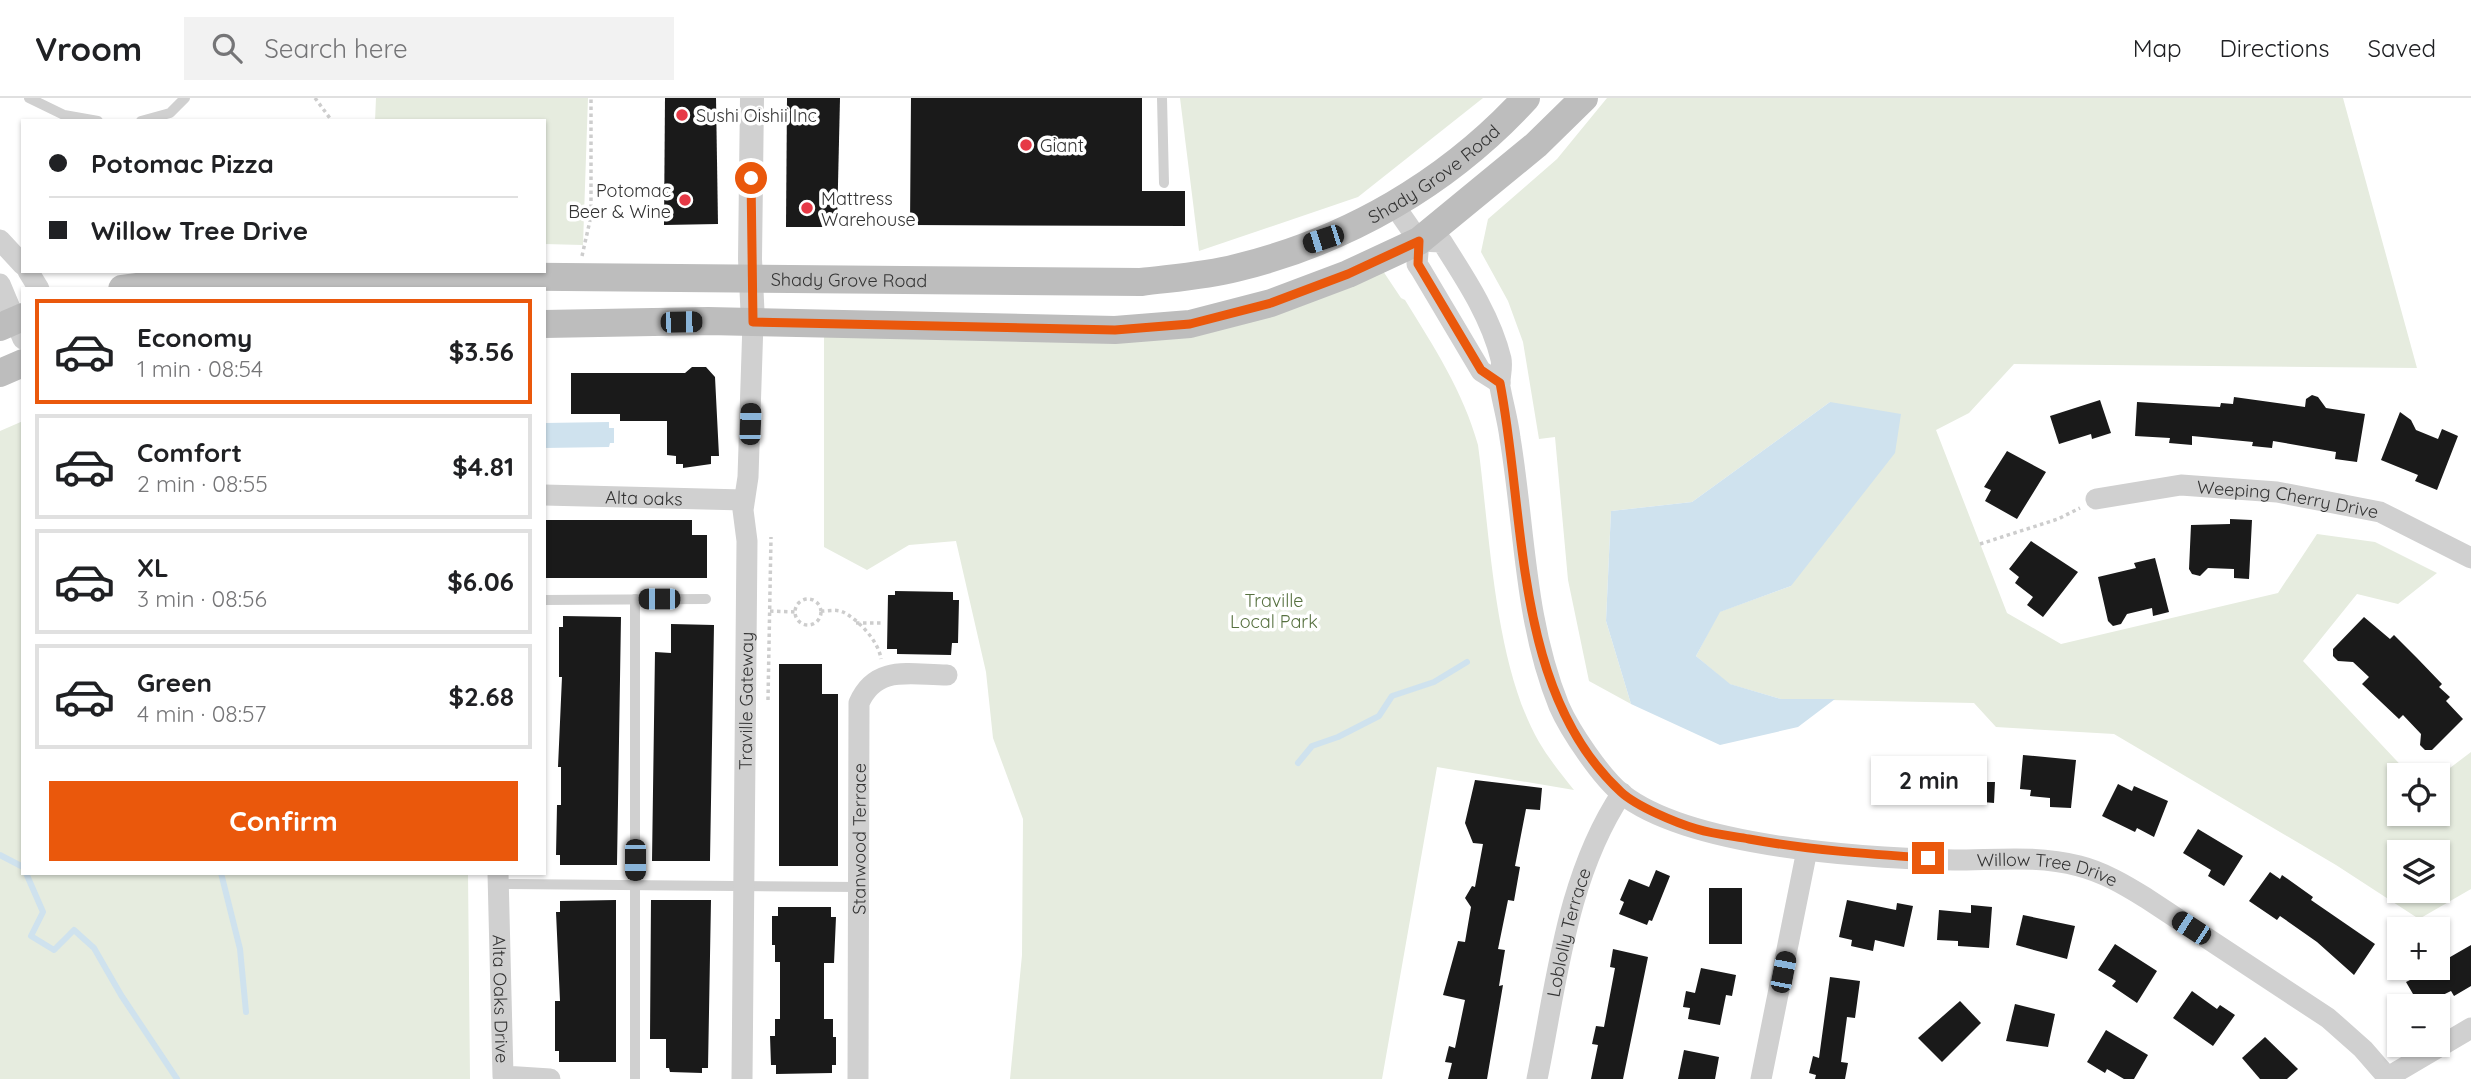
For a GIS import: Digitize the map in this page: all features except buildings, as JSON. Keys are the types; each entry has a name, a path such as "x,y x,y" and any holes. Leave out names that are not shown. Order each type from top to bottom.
{"main road":[{"name":"Shady Grove Road","path":"138,287 239,274 1140,282 1235,269 1345,232 1446,172 1505,121 1526,98"},
{"path":"546,324 753,322 1115,330 1190,324 1271,303 1348,274 1419,241 1536,145 1584,98"},
{"path":"0,373 21,364"}],"street":[{"path":"752,98 750,280 753,322"},
{"path":"1394,205 1419,241 1418,264 1481,370 1500,383"},
{"path":"0,240 21,263"},
{"name":"Willow Tree Drive","path":"1419,241 1442,242 1477,300 1493,333 1502,363 1500,383 1510,437 1533,621 1546,671 1560,709 1578,741 1622,793 1697,830 1807,850 1954,860 2033,858 2080,866 2105,875 2146,898 2328,1018 2389,1078"},
{"path":"0,284 15,326"},
{"name":"Traville Gateway","path":"742,1079 747,541 744,500 753,322"},
{"name":"Weeping Cherry Drive","path":"2096,499 2181,485 2277,492 2380,512 2471,558"},
{"name":"Alta oaks","path":"546,495 744,500"},
{"path":"884,675 947,675"},
{"name":"Stanwood Terrace","path":"858,1079 859,703 867,686 884,675"},
{"name":"Loblolly Terrace","path":"1537,1079 1575,894 1600,827 1622,793"},
{"path":"1761,1079 1807,850"},
{"name":"Alta Oaks Drive","path":"498,878 503,1076 550,1079"},
{"path":"2389,1078 2471,1028"}],"lane":[{"path":"29,98 64,115 87,119"},
{"path":"148,119 170,113 185,98"},
{"path":"1162,98 1164,183"},
{"path":"635,599 635,1079"},
{"path":"546,600 706,599"},
{"path":"498,878 635,885 857,887"}],"path":[{"path":"315,98 331,119"},
{"path":"582,257 591,216 591,98"},
{"path":"1980,544 2058,519 2096,499"},
{"path":"768,706 771,537"},
{"path":"809,599 819,604 821,611 818,620 808,624 799,620 796,611 799,603 809,599"},
{"path":"770,611 796,611"},
{"path":"821,611 841,611 856,623 879,647 884,675"},
{"path":"856,623 884,622"}],"green space":[{"path":"376,98 588,98 583,245 546,244 546,119 375,119"},
{"path":"1180,98 1483,98 1358,197 1199,251"},
{"path":"1607,98 2343,98 2417,368 2014,364 1969,413 1936,430 2007,613 2061,644 2278,593 2317,534 2375,542 2437,573 2398,604 2357,594 2303,661 2399,763 2387,763 2387,826 2450,826 2450,768 2471,752 2471,889 2450,901 2450,840 2387,840 2387,898 2336,865 2114,734 1996,727 1974,703 1781,699 1729,684 1696,656 1719,612 1791,586 1830,402 1692,502 1611,511 1606,621 1631,704 1589,681 1568,580 1555,437 1539,439 1523,342 1508,301 1481,252 1488,219 1557,159"},
{"name":"Traville Local Park","path":"1377,262 1405,300 1437,352 1472,425 1478,445 1496,598 1512,675 1539,742 1574,790 1437,767 1382,1079 1010,1079 1022,955 1023,819 993,738 986,672 956,541 909,545 867,570 824,547 824,323 1115,330"},
{"path":"21,422 21,875 468,875 470,1079 0,1079 0,431"},
{"path":"2394,903 2447,903 2422,917 2416,917"}],"water":[{"path":"1830,402 1901,414 1895,453 1791,586 1720,612 1696,656 1730,684 1781,699 1835,699 1798,727 1720,745 1631,704 1606,621 1611,511 1692,502"},
{"path":"609,422 609,428 614,428 614,443 610,443 609,447 546,448 546,423"}],"waterway":[{"path":"1298,763 1312,746 1338,737 1379,716 1392,696 1434,682 1467,662"},
{"path":"0,855 21,866"},
{"path":"27,875 43,912 31,936 54,950 74,930 94,948 121,995 177,1079"},
{"path":"222,875 240,949 246,1012"}],"place":[{"name":"Sushi Oishii Inc","path":"682,115"},
{"name":"Giant","path":"1026,145"},
{"name":"Potomac Beer & Wine","path":"685,200"},
{"name":"Mattress Warehouse","path":"807,208"}],"route":[{"path":"751,178 750,259 753,322 1115,330 1190,324 1271,303 1348,274 1419,241 1418,264 1481,370 1500,383 1510,437 1533,621 1546,671 1560,709 1578,741 1622,793 1697,830 1807,850 1928,858"}]}
